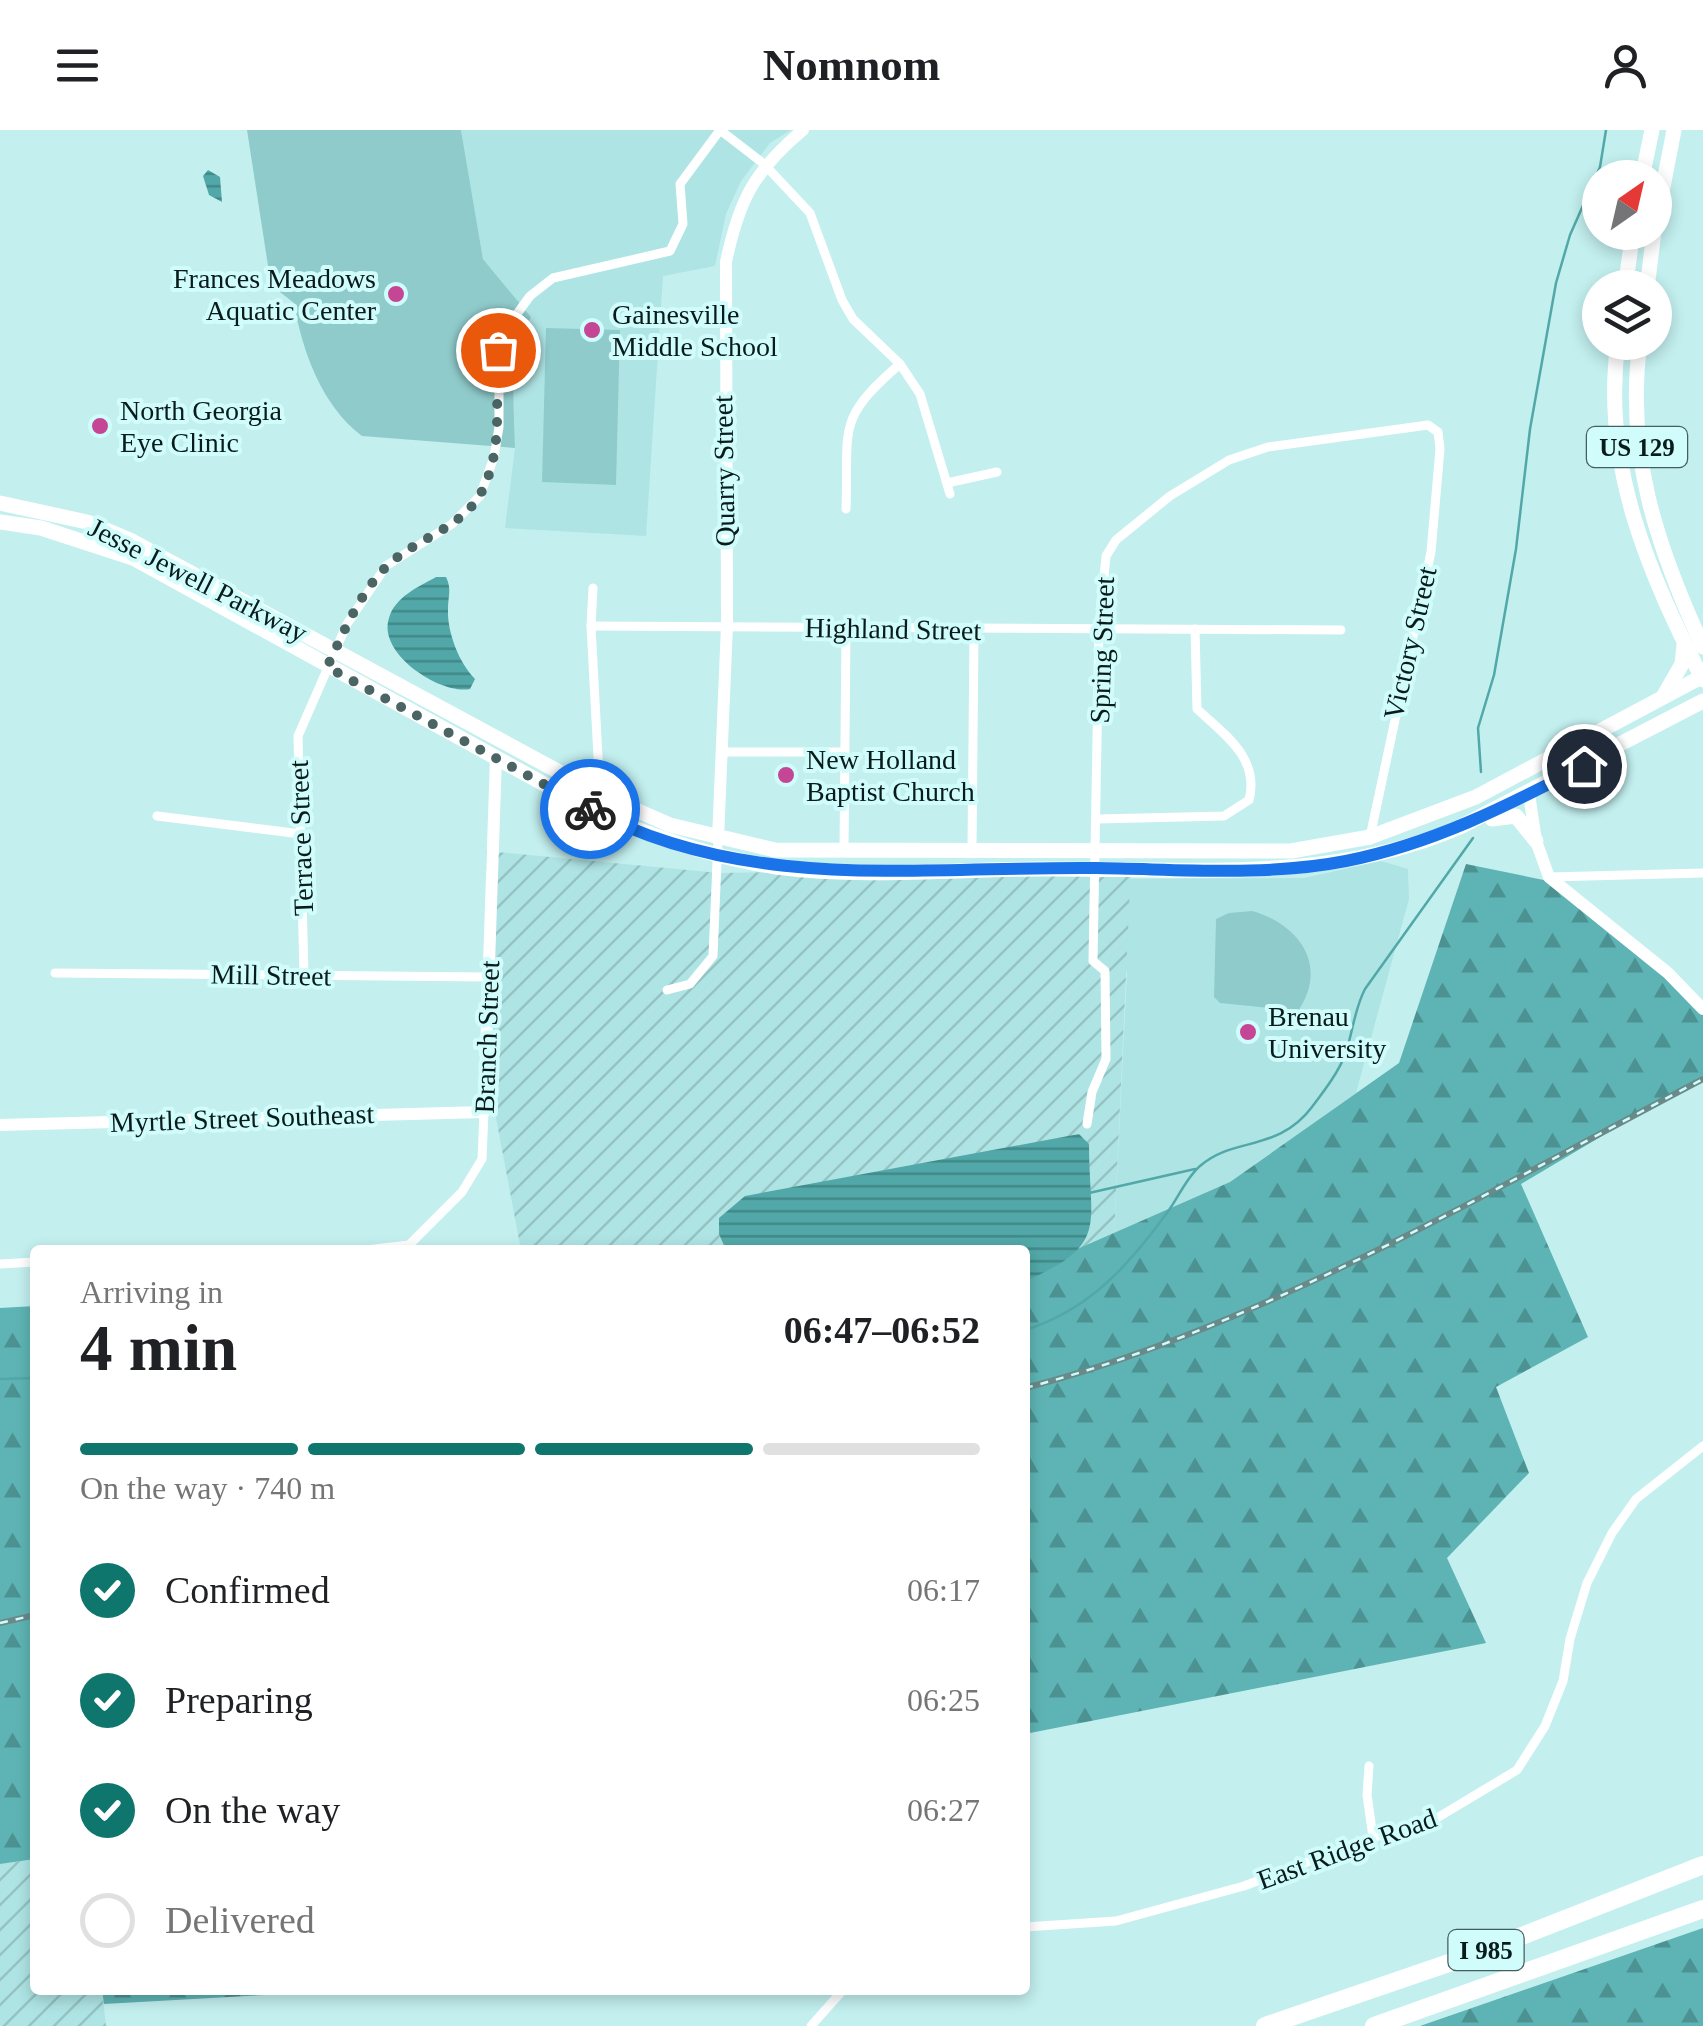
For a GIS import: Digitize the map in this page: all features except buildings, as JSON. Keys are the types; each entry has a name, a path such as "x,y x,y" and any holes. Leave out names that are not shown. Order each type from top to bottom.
{"highway":[{"name":"I 985","path":"1265,2026 1481,1952 1703,1864"},
{"name":"I 985","path":"1374,2026 1703,1909"}],"main road":[{"path":"1646,160 1652,130"},
{"path":"1668,160 1674,130"},
{"name":"US 129","path":"1617,360 1616,406 1623,480 1641,550 1697,640"},
{"name":"US 129","path":"1639,360 1636,430 1646,502 1666,566 1697,640 1703,678"},
{"name":"Jesse Jewell Parkway","path":"0,503 87,522 132,541 600,794 670,825 775,850 972,853 1096,860"},
{"name":"Jesse Jewell Parkway","path":"0,522 42,528 133,558 602,816 717,856 779,867 857,871 1096,860"},
{"path":"1660,700 1697,640"},
{"path":"1096,860 1290,851 1370,836 1476,798 1703,678"},
{"path":"1096,860 1298,868 1386,851 1460,826 1530,794 1703,701"},
{"path":"1665,722 1703,716"},
{"path":"1460,826 1474,827 1508,814 1524,822 1536,841"}],"street":[{"path":"720,130 764,164 810,213 833,283 853,319 900,364 920,394 949,488 997,472"},
{"name":"Terrace Street","path":"304,975 298,736 327,667 363,596 386,566 452,524 480,496 494,457 498,427 498,350 518,310 554,278 670,250 683,224 680,184 720,130"},
{"name":"Quarry Street","path":"718,839 726,625 726,262 737,211 764,164 804,130"},
{"path":"846,509 849,418 860,400 900,364"},
{"name":"Spring Street","path":"1087,1124 1092,1092 1106,1059 1106,971 1093,960 1099,628 1106,556 1116,540 1170,496 1228,460 1268,448 1420,425 1438,432 1440,448"},
{"name":"Victory Street","path":"1370,836 1431,552 1440,448"},
{"path":"593,588 591,626 600,794"},
{"name":"Highland Street","path":"591,626 726,625 974,632 1099,628 1341,630"},
{"path":"844,852 846,629"},
{"path":"1098,819 1224,816 1250,800 1252,780 1236,743 1197,709 1195,630"},
{"path":"972,853 974,632"},
{"path":"721,752 844,752"},
{"name":"Branch Street","path":"409,1245 462,1192 482,1159 496,758"},
{"path":"1530,794 1536,841 1549,877 1668,973 1703,1009"},
{"path":"157,816 301,834"},
{"path":"667,990 690,984 713,956 718,839"},
{"path":"1549,877 1608,872 1703,872"},
{"name":"Mill Street","path":"55,973 488,977"},
{"name":"Myrtle Street Southeast","path":"0,1125 484,1112"},
{"path":"0,1264 30,1262"},
{"name":"East Ridge Road","path":"1030,1926 1116,1921 1164,1910 1372,1836 1422,1827 1517,1770 1545,1726 1564,1681 1570,1639 1587,1584 1612,1532 1636,1499 1703,1446"},
{"path":"1369,1766 1367,1796 1372,1836"},
{"path":"811,2026 838,1995"}],"shaded area":[{"name":"Frances Meadows Aquatic Center","path":"247,130 461,130 483,259 531,317 516,365 515,448 362,436 348,424 316,376 302,340 294,303 271,285"},
{"name":"Gainesville Middle School","path":"461,130 791,130 770,143 741,181 726,214 715,266 663,276 646,536 505,528 515,448 513,371 517,343 531,317 483,259"},
{"path":"208,170 220,177 222,202 209,195 203,176"},
{"path":"546,328 620,330 616,485 542,482"},
{"path":"436,577 446,577 448,581 452,637 475,679 470,689 443,686 428,679 402,658 388,632 396,604"},
{"path":"486,851 719,873 1131,865 1114,1236 1030,1270 1030,1245 520,1245 486,1065"},
{"name":"Brenau University","path":"1381,861 1408,869 1409,899 1356,1093 1230,1182 1114,1236 1127,973 1093,879 1304,878"},
{"path":"1252,911 1283,926 1304,949 1310,978 1298,1011 1220,1003 1214,997 1216,919 1229,913"},
{"path":"1079,1134 1089,1144 1089,1230 1071,1256 1030,1279 1030,1245 724,1245 719,1218 745,1196"},
{"path":"30,1860 30,1995 103,1995 106,2026 0,2026 0,1864"}],"green space":[{"path":"1466,864 1568,885 1703,1006 1703,1076 1521,1184 1588,1337 1496,1387 1529,1473 1447,1558 1486,1643 1030,1733 1030,1270 1230,1182 1399,1063"},
{"path":"30,1306 30,1860 0,1864 0,1308"},
{"path":"1703,1928 1703,2026 1420,2026"},
{"path":"103,1995 265,1995 104,2004"}],"waterway":[{"path":"1481,772 1478,728 1494,675 1556,283 1570,235 1600,167 1606,130"},
{"path":"1030,1328 1069,1310 1107,1283 1154,1230 1200,1166 1299,1122 1342,1062 1365,989 1473,838"},
{"path":"1089,1193 1195,1169"},
{"path":"0,1379 30,1378"}],"railway":[{"path":"1030,1387 1113,1362 1286,1293 1456,1210 1703,1079"},
{"path":"0,1623 30,1616"}],"way so far":[{"path":"498,350 498,427 494,457 480,496 452,524 386,566 363,596 327,667 590,809"}],"place":[{"name":"Frances Meadows Aquatic Center","path":"396,294"},
{"name":"Gainesville Middle School","path":"592,330"},
{"name":"North Georgia Eye Clinic","path":"100,426"},
{"name":"New Holland Baptist Church","path":"786,775"},
{"name":"Brenau University","path":"1248,1032"}],"route":[{"path":"590,809 673,844 779,867 857,871 1298,868 1344,861 1434,838 1584,766"}]}
